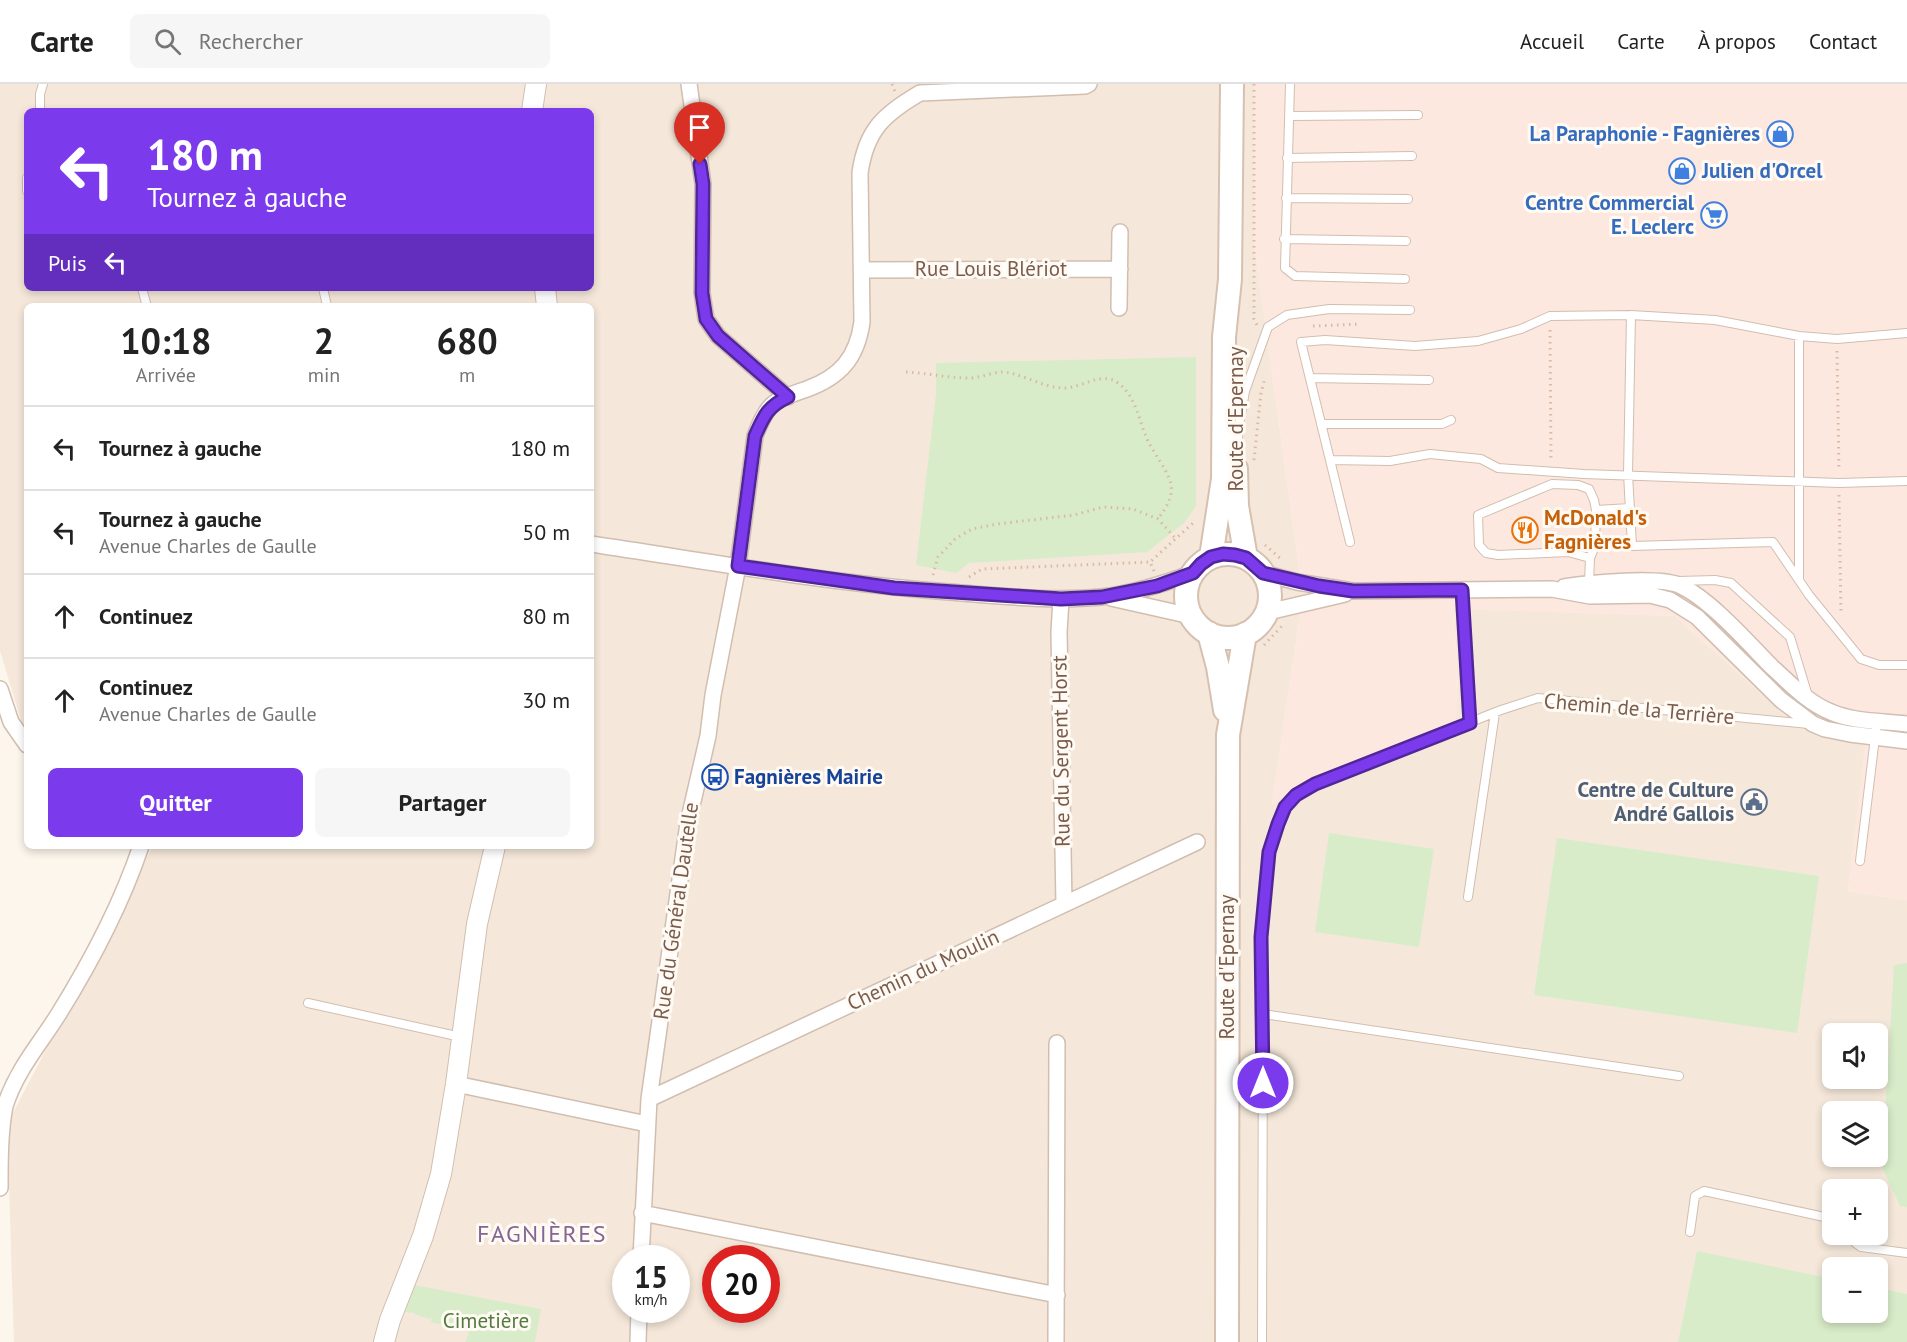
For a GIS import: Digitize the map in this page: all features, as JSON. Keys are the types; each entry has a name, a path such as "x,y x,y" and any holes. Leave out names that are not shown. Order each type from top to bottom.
{"main road":[{"name":"Route d'Epernay","path":"1211,557 1223,478 1224,337 1230,279 1232,84"},
{"name":"Route d'Epernay","path":"1230,279 1235,323 1237,506 1246,558"},
{"path":"1223,554 1246,558 1263,573 1271,598 1268,612 1256,628 1245,634 1233,638 1209,633 1200,627 1186,605 1188,584 1193,573 1211,557 1223,554"},
{"name":"Route d'Epernay","path":"1209,633 1218,667 1228,735 1227,1342"},
{"name":"Route d'Epernay","path":"1228,735 1245,634"}],"street":[{"path":"532,108 536,84"},
{"path":"689,84 703,184 702,293 706,319 718,336 788,397"},
{"name":"Rue du Général Dautelle","path":"641,1245 649,1099 688,823 708,736 712,695 738,566 755,436 773,404 839,371 855,352 860,339 862,270 860,173 863,151 882,120 898,106 920,93 1089,84"},
{"path":"1119,308 1120,232"},
{"name":"Rue Louis Blériot","path":"862,270 1119,269"},
{"path":"594,544 894,588 1061,599 1102,597 1157,586 1193,573"},
{"path":"1263,573 1297,582 1353,591 1552,589 1589,583 1666,582 1680,585 1707,604 1810,700 1830,712 1850,718 1907,724"},
{"path":"1552,589 1590,596 1650,596 1670,600 1696,617 1780,700 1813,724 1825,729 1907,741"},
{"path":"1268,612 1353,591"},
{"path":"1102,597 1191,616"},
{"name":"Rue du Sergent Horst","path":"1061,599 1059,632 1064,904"},
{"path":"0,689 11,722 24,741"},
{"name":"Chemin du Moulin","path":"649,1099 1197,842"},
{"path":"0,1188 1,1129 4,1107 22,1065 56,1018 85,971 114,914 140,849"},
{"path":"384,1342 390,1320 419,1246 441,1174 456,1084 477,924 494,849"},
{"path":"1056,1342 1057,1043"},
{"path":"456,1084 647,1124"},
{"path":"642,1213 1057,1295"},
{"path":"638,1342 639,1323"}],"lane":[{"path":"39,108 43,84"},
{"path":"1290,84 1285,268 1295,276 1405,279"},
{"path":"1289,116 1418,116"},
{"path":"1287,158 1412,156"},
{"path":"1286,198 1408,199"},
{"path":"1284,239 1406,241"},
{"path":"1236,478 1239,425 1245,391 1268,327 1287,315 1329,309 1410,310"},
{"path":"1631,315 1628,474 1632,546 1773,542 1799,580 1861,659 1879,665 1907,665"},
{"path":"1350,542 1301,342 1325,339 1415,346 1478,341 1521,329 1550,316 1631,315 1715,320 1799,336 1837,339 1907,333"},
{"path":"1799,336 1799,580"},
{"path":"1310,378 1430,380"},
{"path":"1322,424 1442,424 1451,420"},
{"path":"1330,460 1390,461 1430,454 1481,459 1498,468 1839,483 1907,481"},
{"path":"1589,583 1590,558 1595,546 1596,510 1589,489 1578,484 1552,484 1478,515 1479,545 1486,553 1498,555 1568,552 1590,558"},
{"path":"1596,510 1630,508"},
{"path":"1666,582 1715,580 1731,583 1790,637 1810,700"},
{"path":"1462,590 1470,723"},
{"name":"Chemin de la Terrière","path":"1262,1342 1263,1014 1261,937 1269,852 1285,807 1296,795 1315,784 1538,698 1813,724"},
{"path":"1468,897 1495,713"},
{"path":"1860,861 1877,721"},
{"path":"308,1003 462,1037"},
{"path":"1263,1014 1679,1076"},
{"path":"1690,1232 1695,1196 1704,1191 1822,1216"},
{"path":"1858,1245 1907,1253"}],"path":[{"path":"1254,84 1254,319 1257,326 1266,333"},
{"path":"1550,316 1551,471"},
{"path":"906,372 969,378 1000,372 1017,375 1033,382 1067,388 1105,378 1116,381 1126,390 1134,403 1147,441 1169,478 1172,495 1169,505 1158,519"},
{"path":"933,575 938,557 955,539 972,530 997,524 1074,515 1103,507 1133,509 1158,519 1176,539"},
{"path":"963,580 982,569 1150,562"}],"shaded area":[{"path":"0,84 1254,84 1254,242 1303,596 1272,804 1458,690 1454,608 1675,616 1798,727 1866,746 1848,891 1907,900 1907,1342 14,1342 7,1124 151,849 594,849 594,303 24,303 24,730 0,651"},
{"path":"1254,84 1907,84 1907,900 1848,891 1865,746 1798,727 1675,616 1454,609 1458,690 1456,721 1272,804 1303,596 1254,242"}],"green space":[{"path":"1196,357 1196,506 1184,523 1147,552 969,563 956,573 916,565 936,394 936,363"},
{"path":"1329,833 1434,849 1419,947 1315,932"},
{"path":"1557,838 1819,876 1797,1033 1534,995"},
{"path":"1907,963 1907,1207 1900,1206 1882,1167 1888,1167 1888,1101 1886,1101 1894,965"},
{"path":"1697,1251 1822,1277 1822,1323 1888,1323 1888,1290 1907,1294 1907,1342 1678,1342"},
{"name":"Cimetière","path":"414,1285 541,1309 535,1342 465,1342 468,1332 431,1322 432,1317 429,1319 413,1312 403,1311"}],"place":[{"name":"La Paraphonie - Fagnières","path":"1780,134"},
{"name":"Julien d'Orcel","path":"1682,171"},
{"name":"Centre Commercial E. Leclerc","path":"1714,215"},
{"name":"McDonald's Fagnières","path":"1525,530"},
{"name":"Fagnières Mairie","path":"715,777"},
{"name":"Centre de Culture André Gallois","path":"1754,802"}],"district":[{"name":"FAGNIÈRES","path":"542,1234"}],"route":[{"path":"700,164 703,184 702,293 706,319 718,336 788,397 773,404 755,436 738,566 894,588 1061,599 1102,597 1157,586 1193,573 1211,557 1223,554 1246,558 1263,573 1319,586 1353,591 1462,590 1470,723 1315,784 1296,795 1285,807 1278,824 1269,852 1261,937 1263,1083"}]}
